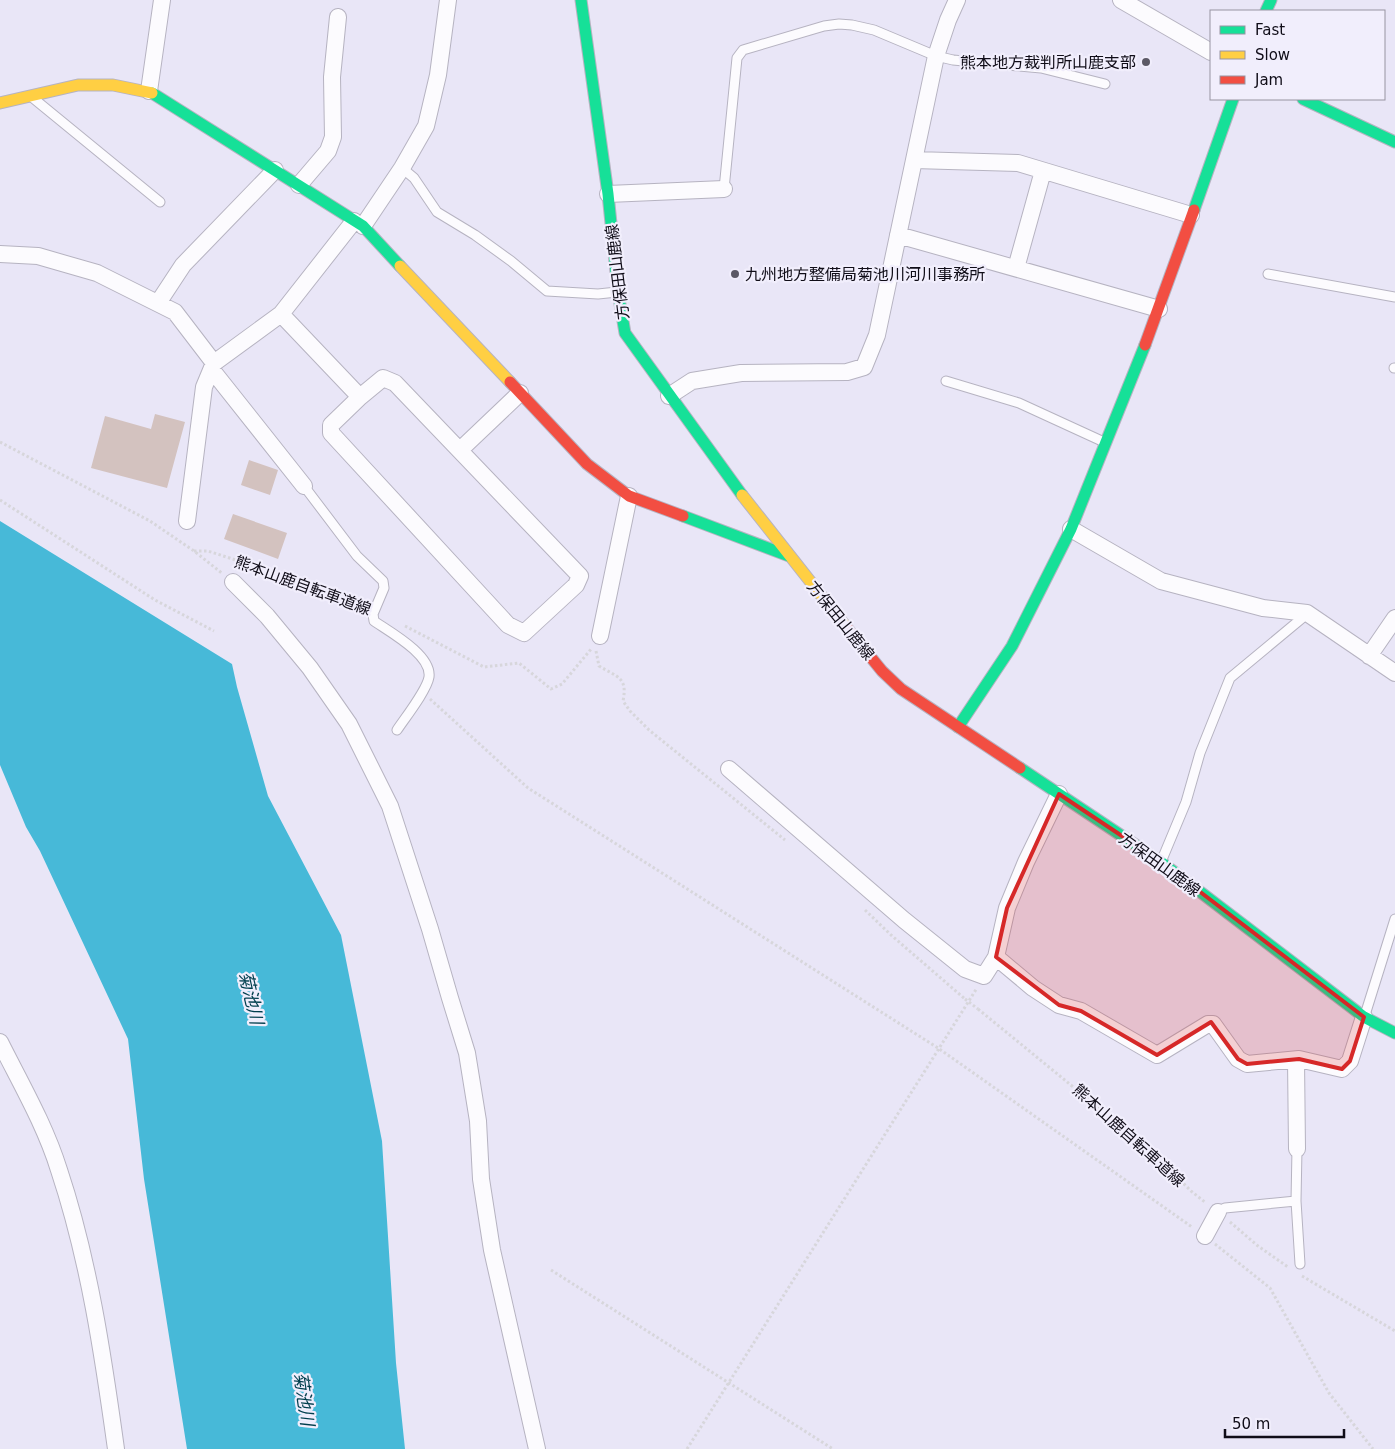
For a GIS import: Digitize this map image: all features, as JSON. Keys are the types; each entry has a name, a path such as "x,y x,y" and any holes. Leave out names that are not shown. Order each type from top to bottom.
{"street":[{"path":"149,91 162,0"},
{"path":"187,521 204,387 213,367 281,314 402,168 426,126 438,75 448,0"},
{"name":"方保田山鹿線","path":"581,0 608,194 618,292 625,333 716,461 789,556 882,671 901,689 1161,862 1364,1017 1395,1033"},
{"path":"669,396 692,381 741,373 848,372 864,367 877,335 936,56 957,0"},
{"path":"1120,0 1210,51"},
{"path":"299,185 328,150 333,137 332,77 338,16"},
{"path":"0,103 78,85 113,85 149,91 358,223 587,464 629,496 789,556"},
{"path":"958,727 1012,646 1070,529 1159,309 1233,100"},
{"path":"1305,100 1395,142"},
{"path":"914,160 1018,163 1191,215"},
{"path":"158,303 183,265 275,170"},
{"path":"1016,268 1043,171"},
{"path":"608,194 724,189"},
{"path":"898,235 1159,309"},
{"path":"0,254 38,256 97,273 175,312 213,367 304,486"},
{"path":"281,314 360,397"},
{"path":"383,378 395,383 580,576 576,585 524,633 508,625 331,433 331,425 360,397 383,378"},
{"path":"460,450 520,393"},
{"path":"597,640 629,496"},
{"path":"1070,529 1161,581 1263,608 1307,613 1395,673"},
{"path":"233,582 266,616 310,668 349,724 390,806 468,1053 478,1121 481,1178 492,1250 537,1449"},
{"path":"1369,656 1395,618"},
{"path":"729,769 904,920 964,969 984,976 996,957 1007,908 1026,862 1060,794"},
{"path":"996,957 1033,988 1059,1005 1081,1011 1158,1055 1208,1024 1213,1024 1238,1059 1247,1064 1296,1060 1342,1069 1350,1061 1364,1017"},
{"path":"0,1042 41,1124 59,1168 78,1233 103,1359 116,1449"},
{"path":"1296,1060 1297,1149"},
{"path":"1205,1236 1218,1212"}],"lane":[{"path":"724,189 737,58 743,50 824,26 852,25 874,30 936,56 954,60 1041,68 1106,84"},
{"path":"31,96 160,202"},
{"path":"402,168 414,178 437,212 475,235 511,261 547,291 598,294 618,292"},
{"path":"1268,274 1395,297"},
{"path":"946,381 1019,403 1105,443"},
{"path":"304,486 357,556 383,581 384,588 373,614 374,621 421,655 427,665 429,677 422,692 397,730"},
{"path":"1161,862 1186,802 1200,753 1230,678 1307,613"},
{"path":"1364,1017 1393,920 1395,919"},
{"path":"1297,1149 1297,1268"},
{"path":"1218,1212 1225,1208 1296,1201"}],"path":[{"name":"熊本山鹿自転車道線","path":"0,442 150,521 194,551 208,551 308,583 375,609"},
{"path":"0,500 155,600 214,631"},
{"path":"194,551 233,582"},
{"path":"405,625 484,667 520,663 551,689 562,684 597,640"},
{"path":"422,692 528,788 938,1048 1205,1236 1270,1288 1329,1393 1373,1449"},
{"path":"687,1449 984,976"},
{"name":"熊本山鹿自転車道線","path":"964,999 1070,1082 1149,1149 1191,1191 1258,1246 1297,1268"},
{"path":"551,1270 833,1449"},
{"path":"1308,1280 1395,1331"}],"highlighted area":[{"path":"1059,794 1161,862 1364,1017 1350,1061 1342,1069 1299,1059 1247,1064 1238,1059 1211,1022 1157,1055 1081,1011 1059,1005 996,957 1007,908"}],"water":[{"name":"菊池川","path":"0,521 232,664 268,796 341,935 382,1141 396,1363 405,1449 187,1449 144,1179 128,1039 40,851 26,827 0,765"}],"building":[{"path":"155,414 185,422 167,488 91,468 105,416 151,429"},
{"path":"249,460 278,470 270,495 241,485"},
{"path":"233,514 287,533 278,559 224,539"}],"traffic: fast":[{"path":"581,0 608,194 618,292 625,333 742,495"},
{"path":"1266,10 1271,0"},
{"path":"152,93 363,226 400,266"},
{"path":"1194,210 1233,100"},
{"path":"1305,100 1395,142"},
{"path":"958,727 1012,646 1071,529 1145,345"},
{"path":"683,516 789,556"},
{"path":"1020,768 1161,862 1364,1017 1395,1033"}],"traffic: slow":[{"path":"0,103 78,85 113,85 152,93"},
{"path":"400,266 510,382"},
{"path":"742,495 847,628"}],"traffic: jam":[{"path":"1145,345 1194,210"},
{"path":"510,382 587,464 629,496 683,516"},
{"path":"847,628 882,671 901,689 1020,768"}],"place":[{"name":"熊本地方裁判所山鹿支部","path":"1146,62"},
{"name":"九州地方整備局菊池川河川事務所","path":"735,274"}]}
